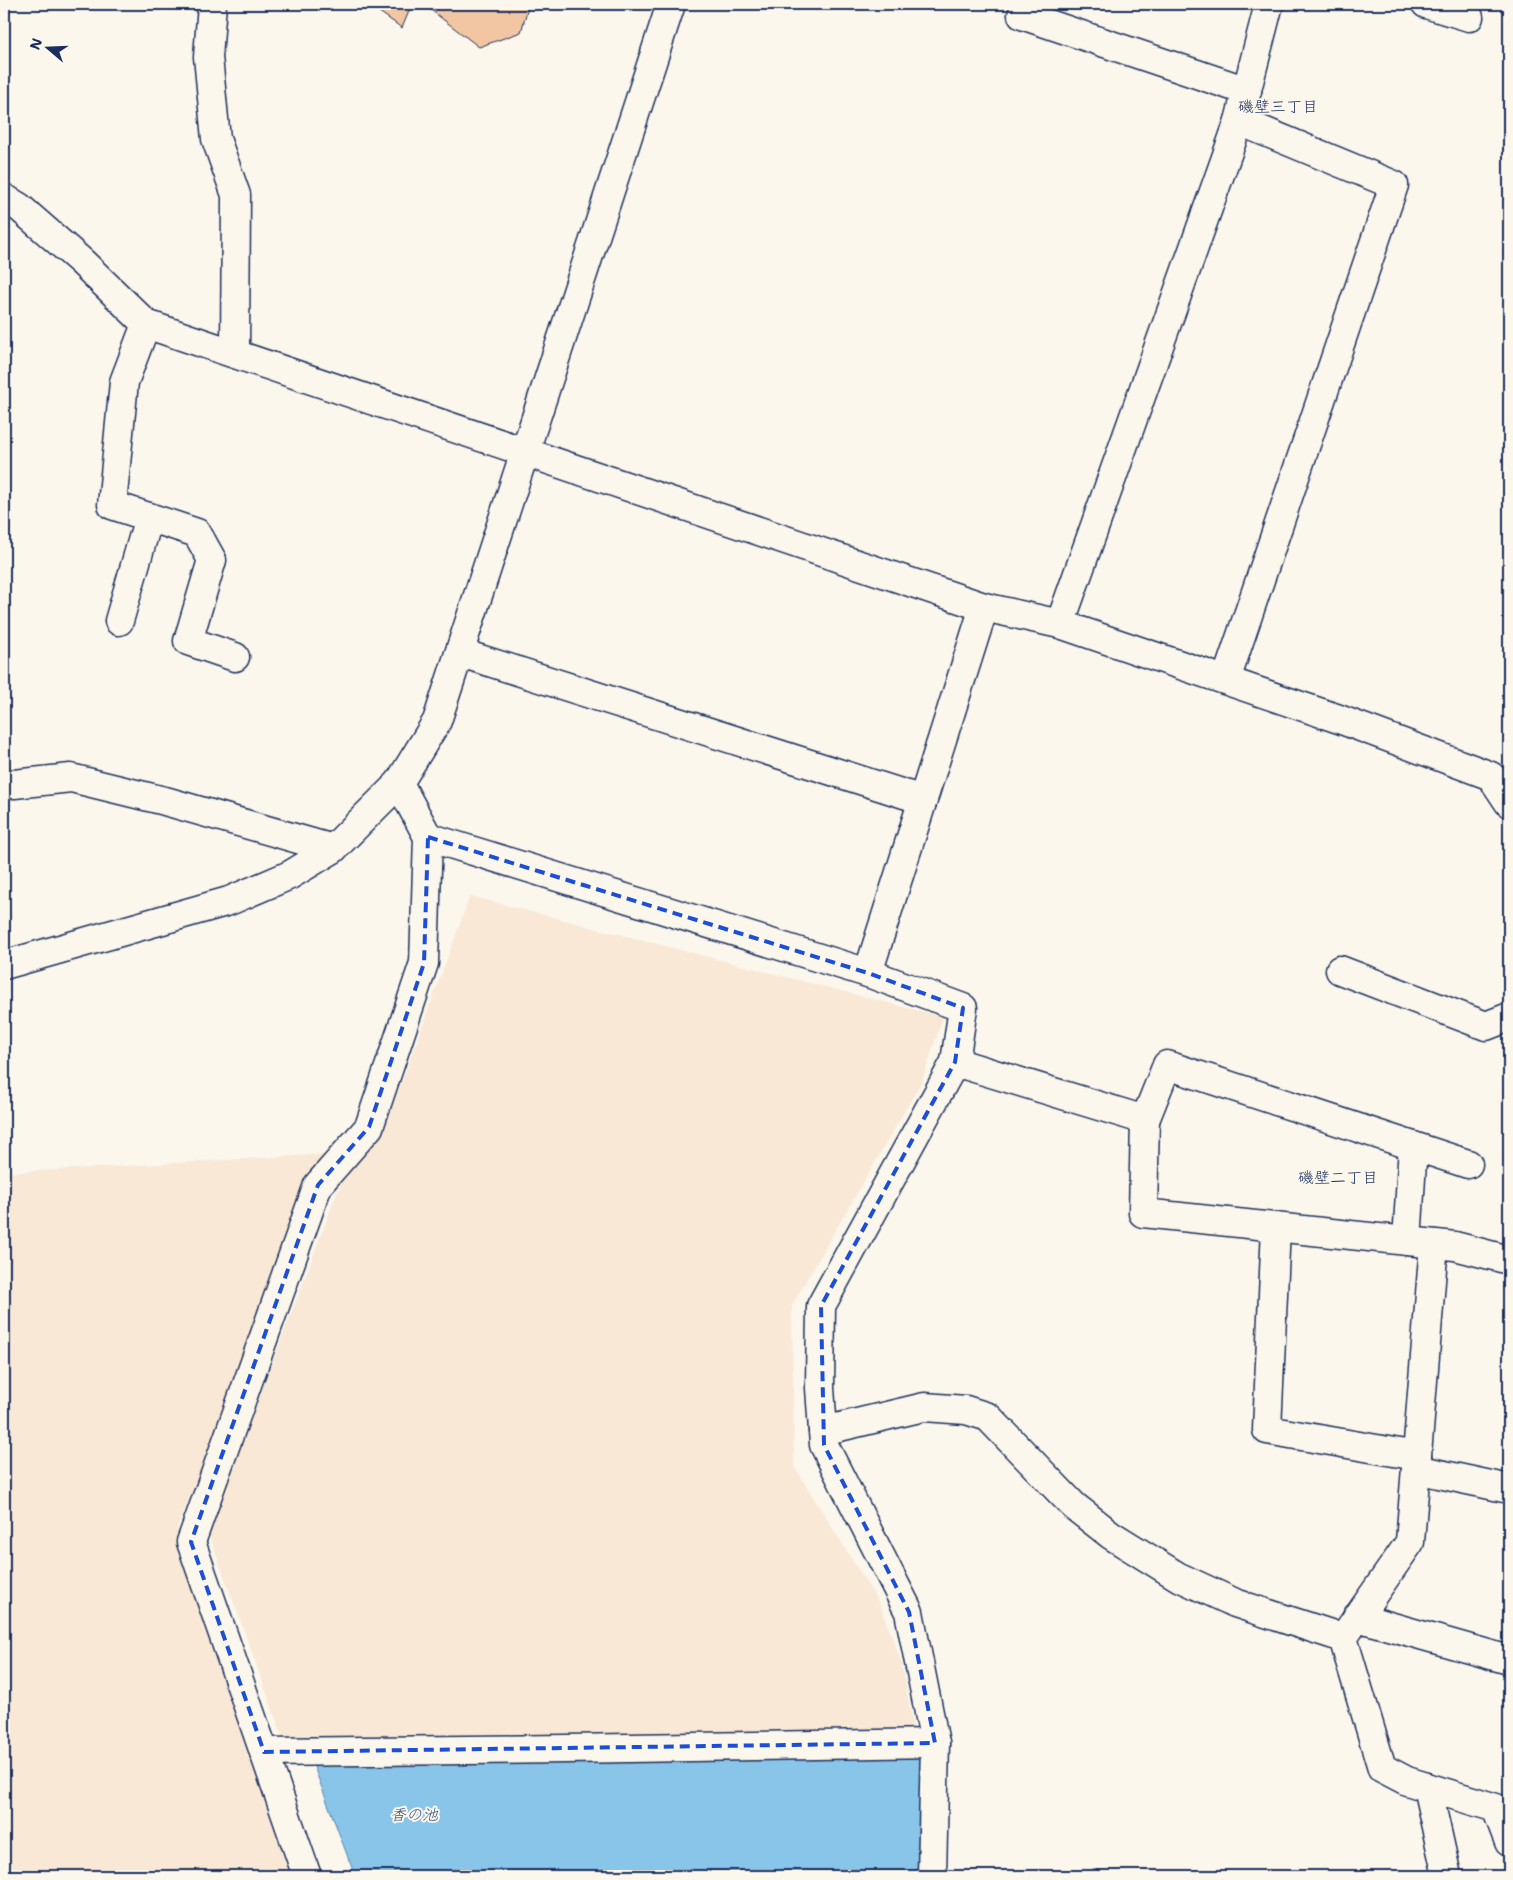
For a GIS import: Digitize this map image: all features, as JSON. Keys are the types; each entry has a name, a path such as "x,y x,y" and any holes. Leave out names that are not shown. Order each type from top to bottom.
{"street":[{"path":"212,4 208,57 216,139 236,195 235,353"},
{"path":"4,965 229,901 290,875 333,849 399,783 437,721 461,653 671,4"},
{"path":"1060,624 1239,121 1270,4"},
{"path":"1426,4 1469,17"},
{"path":"1022,15 1247,91"},
{"path":"1226,680 1394,185 1239,121"},
{"path":"4,198 19,207 82,262 146,324 984,607 1060,624 1339,719 1491,776 1509,803"},
{"path":"146,324 124,382 112,505 196,533 212,560 188,641 235,656"},
{"path":"119,621 148,517"},
{"path":"868,973 984,607"},
{"path":"461,653 923,800"},
{"path":"4,783 14,784 72,778 165,800 333,849"},
{"path":"307,1876 192,1542 318,1185 369,1127 424,964 428,837 399,783"},
{"path":"428,837 868,973 963,1008 956,1062 821,1306 820,1388 824,1444 909,1612 935,1743 932,1876"},
{"path":"1340,970 1486,1026 1509,1017"},
{"path":"956,1062 1145,1120"},
{"path":"1468,1164 1167,1066 1145,1120 1143,1213 1455,1246 1509,1260"},
{"path":"1407,1241 1414,1146"},
{"path":"1276,1227 1267,1430 1417,1462 1509,1489"},
{"path":"1434,1244 1410,1542 1350,1628 1382,1768 1406,1781 1496,1808 1509,1842"},
{"path":"823,1431 924,1407 966,1410 988,1417 1074,1506 1111,1536 1177,1576 1235,1603 1509,1660"},
{"path":"264,1752 935,1743"},
{"path":"1427,1787 1447,1876"}],"highlighted area":[{"path":"428,837 868,973 963,1008 955,1062 821,1306 824,1445 909,1612 935,1743 264,1752 191,1542 318,1185 369,1127 424,963"}],"shaded area":[{"path":"470,896 943,1017 922,1081 792,1305 794,1466 879,1603 901,1661 914,1730 283,1738 208,1532 340,1185 388,1120"},
{"path":"330,1154 177,1528 314,1876 4,1876 4,1173"}],"water":[{"name":"香の池","path":"308,1751 921,1755 921,1876 355,1876"}],"building":[{"path":"368,4 412,4 402,28"},
{"path":"423,4 529,4 521,32 479,47"}],"district":[{"name":"磯壁三丁目","path":"1278,106"},
{"name":"磯壁二丁目","path":"1338,1177"}]}
